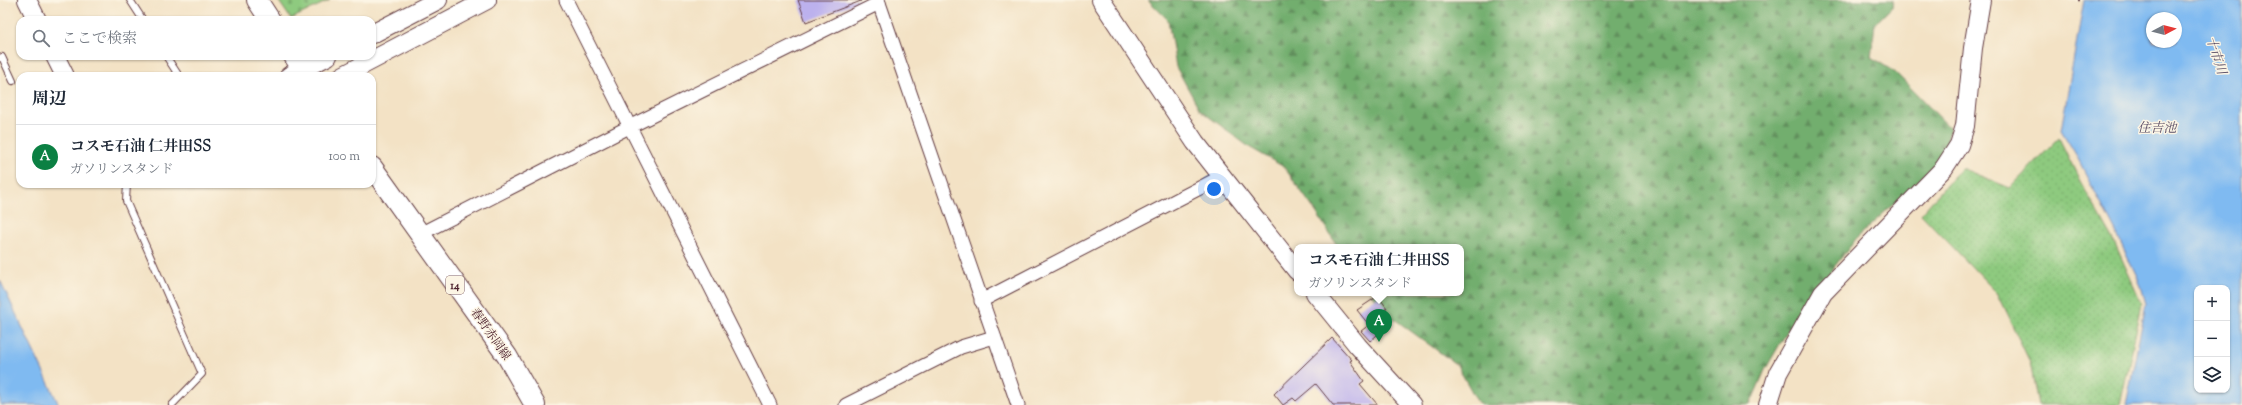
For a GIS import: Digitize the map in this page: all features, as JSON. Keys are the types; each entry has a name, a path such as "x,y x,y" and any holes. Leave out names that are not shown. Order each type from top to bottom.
{"main road":[{"path":"257,0 267,16"},
{"name":"春野赤岡線","path":"376,173 418,235 507,356 535,405"}],"street":[{"path":"26,0 35,16"},
{"path":"376,32 438,0"},
{"path":"376,58 486,0"},
{"path":"566,0 631,126 770,405"},
{"path":"1101,0 1195,142 1221,177 1294,267"},
{"path":"1768,405 1778,373 1823,293 1944,168 1959,145 1967,119 1973,48 1981,0"},
{"path":"418,235 878,1 1018,405"},
{"path":"57,60 63,72"},
{"path":"298,69 319,60"},
{"path":"350,72 372,60"},
{"path":"981,301 1221,177"},
{"path":"1317,296 1358,346 1412,405"},
{"path":"846,405 961,347 994,337"}],"lane":[{"path":"130,0 140,16"},
{"path":"0,58 2,57 13,81"},
{"path":"169,60 176,72"},
{"path":"127,188 126,201 202,374 172,405"}],"green space":[{"path":"278,0 330,0 297,16 289,16"},
{"path":"1148,0 1893,0 1892,7 1875,24 1871,57 1896,73 1950,128 1944,157 1856,239 1817,289 1788,330 1765,370 1750,405 1481,405 1477,401 1457,365 1386,313 1373,296 1464,296 1464,244 1336,244 1316,212 1284,167 1249,147 1200,110 1176,67 1168,20"},
{"path":"2059,138 2080,181 2113,239 2142,304 2120,405 2038,405 2030,362 1996,292 1921,214 1961,168 2010,188"}],"water":[{"name":"住吉池","path":"2084,0 2242,0 2242,405 2126,405 2146,304 2141,286 2075,153 2061,130"},
{"path":"0,280 59,405 0,405"}],"building":[{"path":"798,0 861,0 861,1 806,22"},
{"path":"1378,296 1387,308 1384,310 1389,316 1378,325 1383,330 1370,341 1361,331 1369,325 1357,310"},
{"path":"1332,338 1352,360 1350,361 1364,381 1360,384 1378,405 1333,405 1316,384 1296,401 1293,398 1283,405 1274,394"}],"place":[{"name":"コスモ石油 仁井田SS","path":"1379,342"}],"water label":[{"name":"十市川","path":"2217,55"}]}
